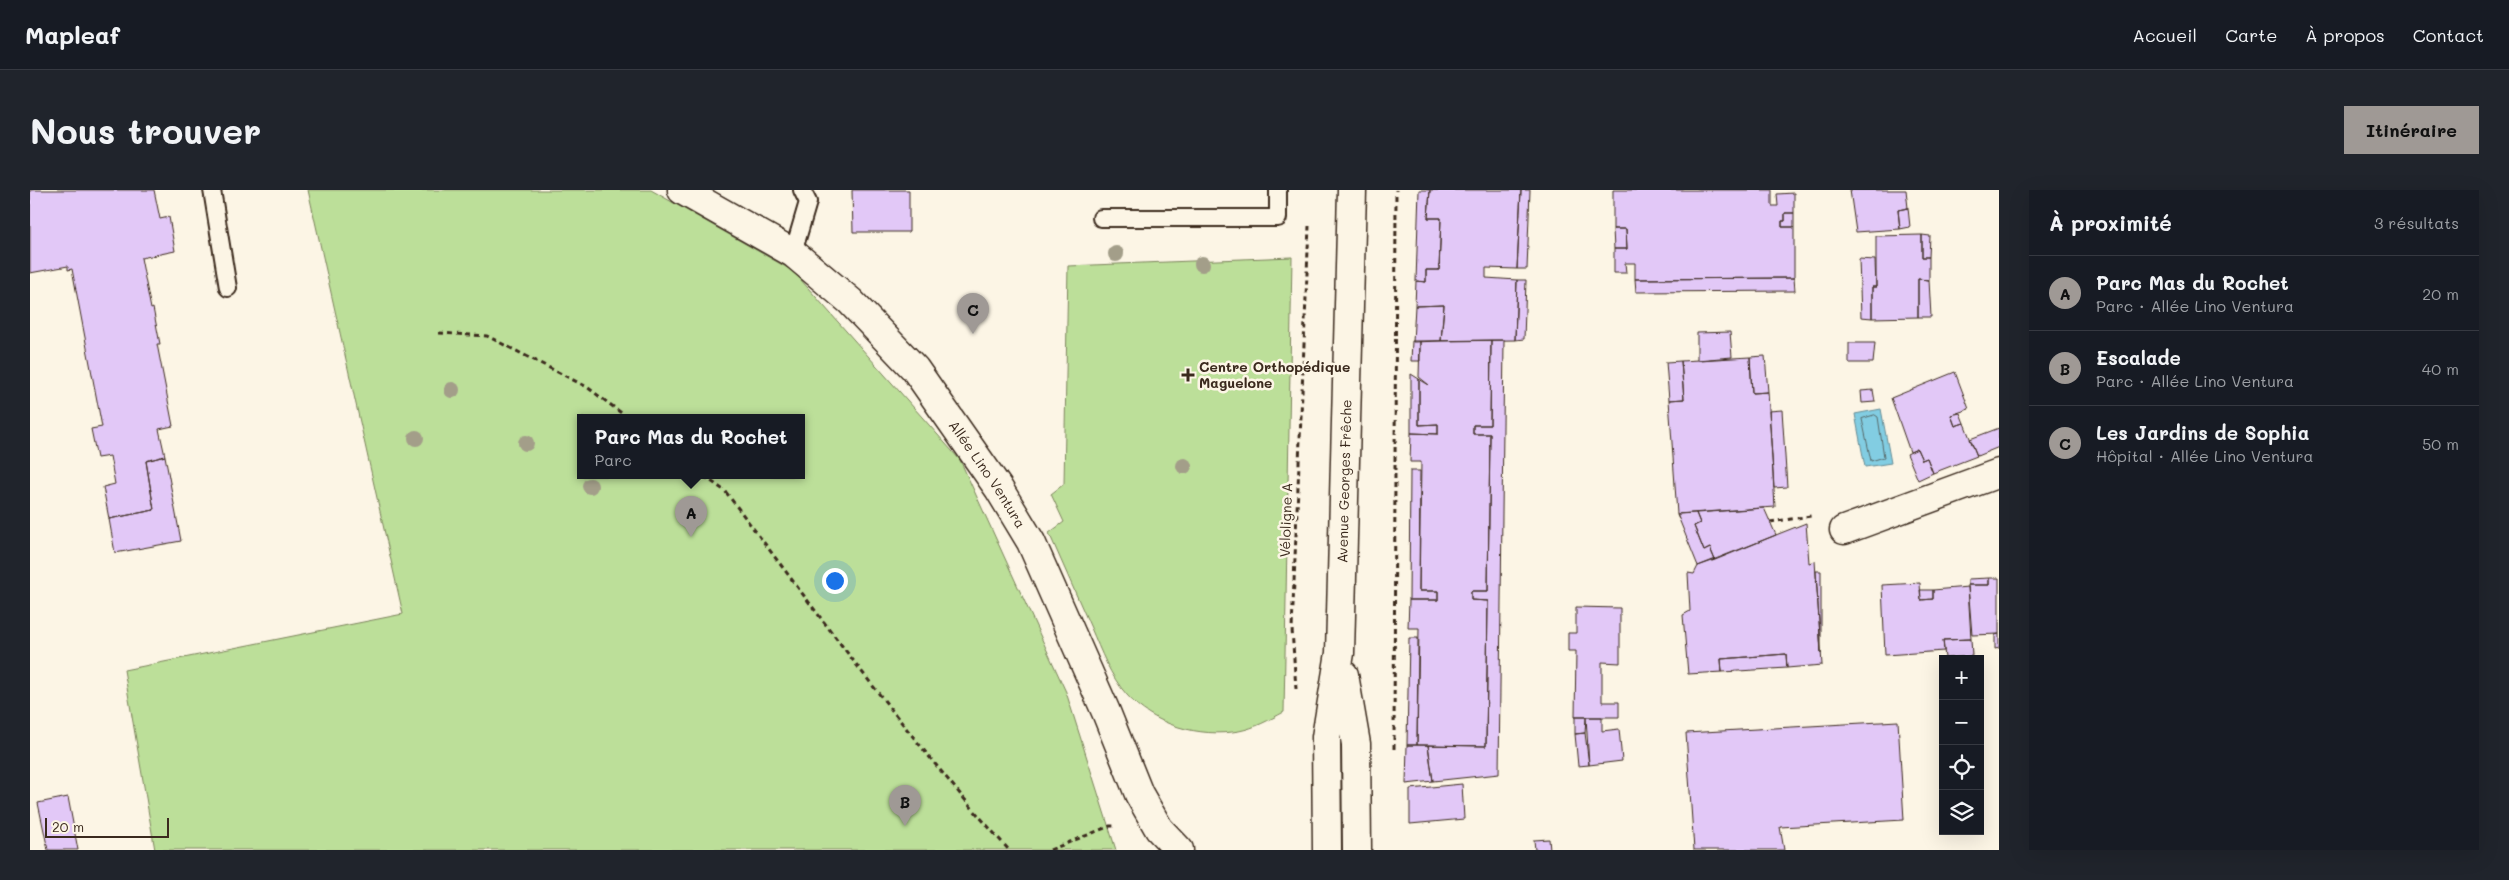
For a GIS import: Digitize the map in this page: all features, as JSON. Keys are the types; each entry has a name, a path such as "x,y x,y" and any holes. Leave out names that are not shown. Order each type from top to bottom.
{"street":[{"name":"Allée Lino Ventura","path":"682,190 793,253 850,301 915,369 1000,489 1031,542 1106,712 1159,839 1179,850"},
{"name":"Avenue Georges Frêche","path":"1327,850 1326,737 1340,653 1352,190"},
{"path":"1844,530 1999,473"},
{"name":"Avenue Georges Frêche","path":"1340,653 1356,744 1357,850"}],"lane":[{"path":"212,190 228,288"},
{"path":"793,253 808,202 802,190"},
{"path":"1101,218 1278,218 1278,190"}],"path":[{"path":"1394,756 1396,190"},
{"name":"Véloligne A","path":"1296,699 1292,629 1309,218"},
{"path":"439,333 488,336 587,388 623,414"},
{"path":"708,479 725,492 889,705 971,808 1009,850"},
{"path":"1050,850 1110,826 1159,839"}],"green space":[{"path":"308,190 651,190 793,271 960,460 1066,692 1116,850 155,850 124,670 403,614"},
{"name":"Centre Orthopédique Maguelone","path":"1292,257 1284,712 1245,730 1224,733 1193,731 1178,727 1150,714 1121,688 1102,654 1049,533 1064,522 1051,494 1064,484 1068,266"}],"water":[{"path":"1881,409 1891,463 1865,467 1855,414"}],"building":[{"path":"30,190 154,190 160,219 169,217 175,251 141,258 160,344 157,344 173,426 159,429 165,456 146,461 154,510 109,519 103,487 115,484 110,456 97,458 91,429 102,427 72,269 68,270 68,266 30,273"},
{"path":"852,190 909,190 909,232 853,232"},
{"path":"1419,190 1430,190 1428,218 1441,218 1439,270 1426,270 1426,282 1416,281"},
{"path":"1430,190 1521,190 1517,269 1486,268 1486,278 1517,280 1515,340 1441,341 1444,305 1415,306 1416,281 1426,282 1426,270 1439,270 1441,218 1428,218"},
{"path":"1521,190 1530,190 1527,269 1517,269"},
{"path":"1613,190 1772,190 1772,206 1778,206 1777,194 1794,193 1794,213 1785,213 1785,221 1782,221 1782,227 1794,227 1794,278 1635,279 1635,263 1625,263 1626,273 1614,273 1614,249 1627,249 1626,229 1613,229"},
{"path":"1850,190 1906,190 1908,208 1898,210 1900,229 1856,232"},
{"path":"1908,208 1910,227 1900,229 1898,210"},
{"path":"1785,213 1794,213 1794,227 1782,227 1782,221 1785,221"},
{"path":"1613,229 1626,229 1627,249 1614,249"},
{"path":"1922,235 1930,236 1929,257 1922,257"},
{"path":"1922,235 1922,257 1929,257 1929,280 1918,279 1918,317 1872,318 1872,287 1876,287 1876,236"},
{"path":"1859,259 1875,260 1876,287 1872,287 1872,318 1861,317"},
{"path":"1794,278 1795,291 1636,292 1635,279"},
{"path":"1918,279 1929,280 1931,317 1918,317"},
{"path":"1517,280 1526,280 1524,339 1515,340"},
{"path":"1444,305 1441,341 1413,342 1415,306"},
{"path":"1730,332 1732,357 1697,360 1697,333"},
{"path":"1491,340 1490,425 1473,425 1473,434 1490,434 1488,591 1471,591 1471,600 1488,601 1486,746 1417,745 1419,628 1408,628 1409,600 1438,600 1438,591 1419,591 1421,462 1410,462 1411,433 1438,434 1438,424 1419,425 1419,379 1429,385 1419,377 1420,341"},
{"path":"1491,340 1504,340 1499,774 1433,781 1428,745 1486,746 1488,601 1471,600 1471,591 1488,591 1490,434 1473,434 1473,425 1490,425"},
{"path":"1412,341 1420,341 1420,361 1411,361"},
{"path":"1849,343 1875,343 1873,363 1849,363"},
{"path":"1765,356 1768,392 1752,393 1750,357"},
{"path":"1750,357 1752,393 1768,392 1775,507 1677,514 1669,400 1684,399 1681,361"},
{"path":"1681,361 1684,399 1669,400 1666,362"},
{"path":"1955,372 1969,409 1951,415 1955,426 1964,423 1977,456 1933,473 1927,458 1922,460 1917,449 1910,452 1891,398"},
{"path":"1411,374 1419,379 1419,425 1438,424 1438,434 1411,433"},
{"path":"1873,390 1875,402 1862,403 1861,391"},
{"path":"1782,410 1787,487 1774,488 1769,411"},
{"path":"1960,413 1964,423 1955,426 1951,415"},
{"path":"1999,428 1999,447 1977,456 1970,439"},
{"path":"1917,449 1922,460 1927,458 1933,473 1918,480 1907,454"},
{"path":"165,456 181,541 115,553 109,519 154,510 146,461"},
{"path":"1410,471 1420,471 1419,591 1438,591 1438,600 1409,600"},
{"path":"1764,508 1776,535 1715,560 1710,548 1704,551 1694,526 1700,523 1696,513"},
{"path":"1696,513 1700,523 1694,526 1704,551 1710,548 1715,560 1698,566 1677,514"},
{"path":"1806,523 1809,563 1815,561 1822,665 1787,668 1786,654 1721,659 1722,672 1688,674 1683,615 1690,611 1688,573 1694,574 1698,566"},
{"path":"1816,571 1821,571 1821,654"},
{"path":"1989,578 1999,578 1999,634 1972,635 1968,585 1989,585"},
{"path":"1989,578 1989,585 1968,585 1968,579"},
{"path":"1920,583 1921,600 1933,599 1933,590 1968,587 1971,639 1943,640 1944,651 1885,655 1882,585"},
{"path":"1920,590 1933,590 1933,599 1921,600"},
{"path":"1576,607 1620,608 1620,663 1602,662 1602,702 1619,702 1619,717 1575,717 1576,651 1568,651 1568,633 1576,633"},
{"path":"1999,634 1999,648 1995,649 1995,635"},
{"path":"1409,638 1418,638 1417,745 1407,745"},
{"path":"1971,639 1972,655 1945,655 1943,640"},
{"path":"1786,654 1787,668 1722,672 1721,659"},
{"path":"1575,717 1586,717 1585,733 1575,734"},
{"path":"1586,717 1602,717 1602,731 1619,729 1622,761 1589,765"},
{"path":"1898,721 1904,820 1780,827 1784,850 1694,850 1686,733"},
{"path":"1585,733 1589,765 1578,766 1575,734"},
{"path":"1407,745 1428,745 1433,781 1406,784"},
{"path":"1462,784 1464,819 1410,824 1410,789"},
{"path":"68,797 78,850 48,850 38,803"},
{"path":"1549,839 1550,850 1535,850 1534,840"}],"place":[{"name":"Les Jardins de Sophia","path":"973,334"},
{"name":"Centre Orthopédique Maguelone","path":"1188,375"},
{"name":"Parc Mas du Rochet","path":"691,537"},
{"name":"Escalade","path":"905,826"}]}
